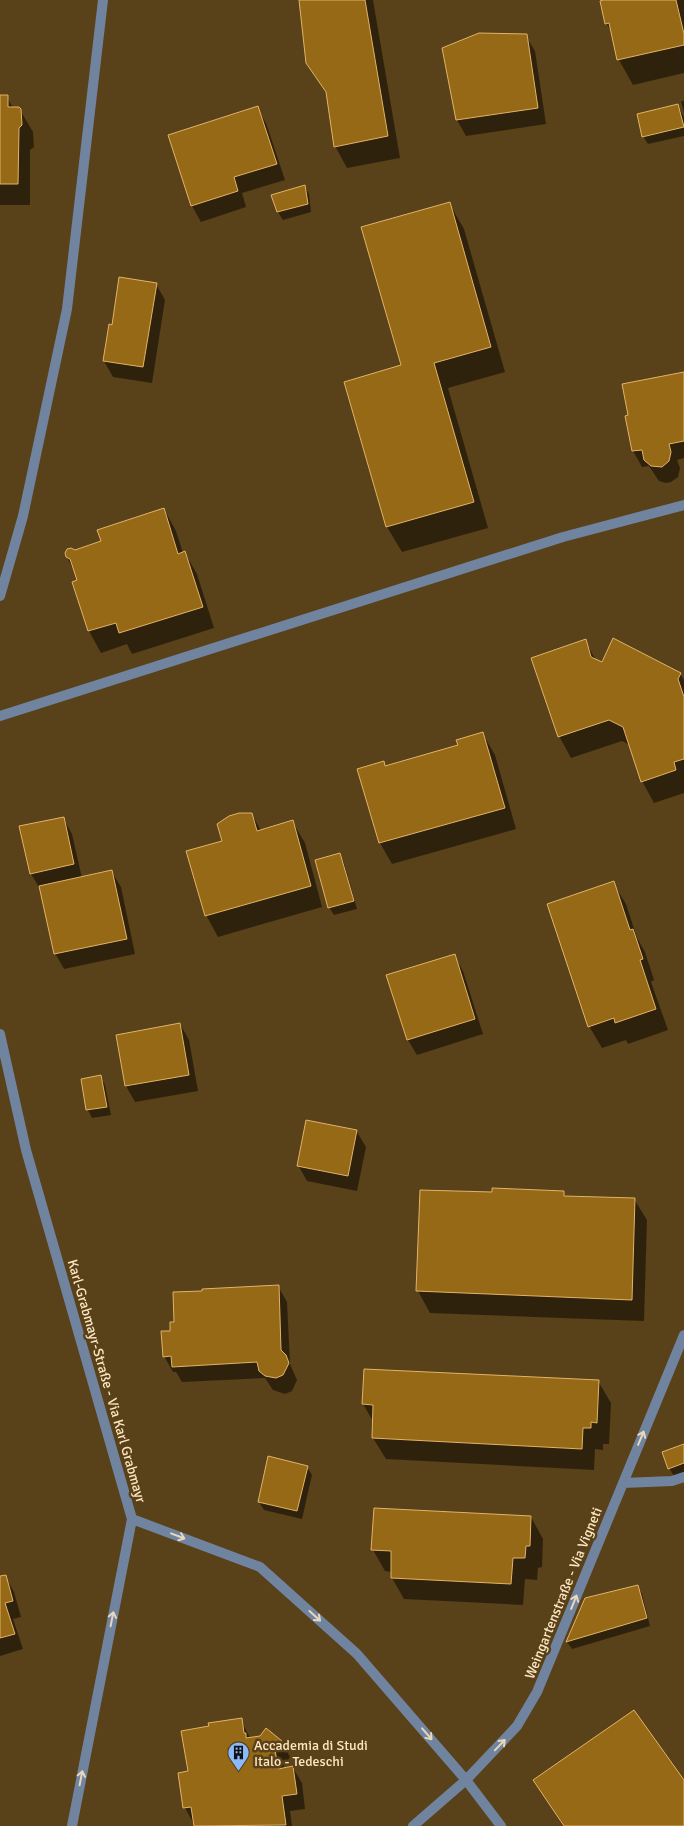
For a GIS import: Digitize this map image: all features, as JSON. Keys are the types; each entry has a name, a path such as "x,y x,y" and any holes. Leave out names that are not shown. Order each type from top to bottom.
{"street":[{"path":"0,596 23,516 67,309 103,0"},
{"path":"0,716 564,537 684,506"},
{"name":"Karl-Grabmayr-Straße - Via Karl Grabmayr","path":"0,1034 26,1150 132,1519 72,1826"},
{"name":"Weingartenstraße - Via Vigneti","path":"413,1826 466,1780 517,1726 537,1692 684,1335"},
{"path":"623,1483 672,1481 684,1477"},
{"path":"132,1519 260,1567 357,1654 466,1780 501,1826"}],"building":[{"path":"299,0 365,0 388,136 334,147 326,92 306,63"},
{"path":"676,0 684,34 684,45 617,60 609,23 605,24 600,1"},
{"path":"479,33 527,34 538,108 456,120 442,48"},
{"path":"0,95 8,95 8,107 19,107 21,109 22,125 19,128 18,184 0,184"},
{"path":"678,104 684,127 642,137 637,114"},
{"path":"258,106 277,164 234,177 238,191 191,206 168,135"},
{"path":"305,185 308,204 277,212 271,195"},
{"path":"450,202 491,347 434,363 474,502 386,527 344,382 401,365 361,227"},
{"path":"119,277 157,283 143,367 103,361 109,324 112,325"},
{"path":"684,372 684,441 669,444 671,452 669,461 662,467 651,466 644,460 642,450 632,451 625,416 628,415 622,384"},
{"path":"164,508 178,554 185,551 203,607 119,633 116,623 88,631 72,582 77,580 70,559 66,557 67,549 75,550 101,541 97,530"},
{"path":"613,638 681,673 678,679 684,697 684,759 674,762 676,770 641,782 623,727 609,720 558,737 531,658 586,639 591,657 602,662"},
{"path":"483,732 505,808 379,843 357,769 384,761 385,766 458,745 456,740"},
{"path":"239,813 252,813 257,831 293,820 311,886 205,916 186,851 222,841 217,824 229,816"},
{"path":"64,817 74,864 30,874 19,826"},
{"path":"340,853 354,901 328,908 315,860"},
{"path":"112,870 127,939 54,954 39,886"},
{"path":"614,881 630,930 633,929 643,959 640,960 656,1009 615,1023 614,1018 588,1027 547,904"},
{"path":"455,954 475,1019 407,1040 386,975"},
{"path":"180,1023 189,1075 125,1086 116,1035"},
{"path":"101,1075 107,1107 86,1110 81,1079"},
{"path":"306,1120 357,1130 348,1176 297,1166"},
{"path":"492,1188 564,1191 564,1196 635,1198 632,1300 416,1291 420,1190 492,1192"},
{"path":"279,1285 281,1350 286,1355 289,1363 283,1375 276,1378 265,1376 259,1371 257,1362 172,1367 171,1356 163,1357 161,1331 170,1331 170,1322 174,1322 173,1292"},
{"path":"364,1369 599,1380 597,1423 591,1422 591,1428 583,1428 582,1449 372,1438 373,1405 362,1404"},
{"path":"684,1444 684,1463 668,1469 662,1452"},
{"path":"268,1456 308,1466 297,1511 258,1502"},
{"path":"374,1508 531,1516 530,1546 526,1546 525,1558 513,1558 511,1584 391,1578 391,1551 371,1550"},
{"path":"6,1575 13,1601 5,1603 15,1634 0,1638 0,1576"},
{"path":"638,1585 647,1618 566,1642 585,1598"},
{"path":"634,1710 684,1780 684,1826 564,1826 533,1780"},
{"name":"Accademia di Studi Italo - Tedeschi","path":"242,1718 246,1738 260,1736 266,1728 282,1741 275,1749 278,1769 293,1766 297,1794 282,1796 286,1825 194,1826 191,1807 183,1808 178,1773 188,1771 181,1731 209,1726 208,1723"}],"place":[{"name":"Accademia di Studi Italo - Tedeschi","path":"238,1772"}]}
